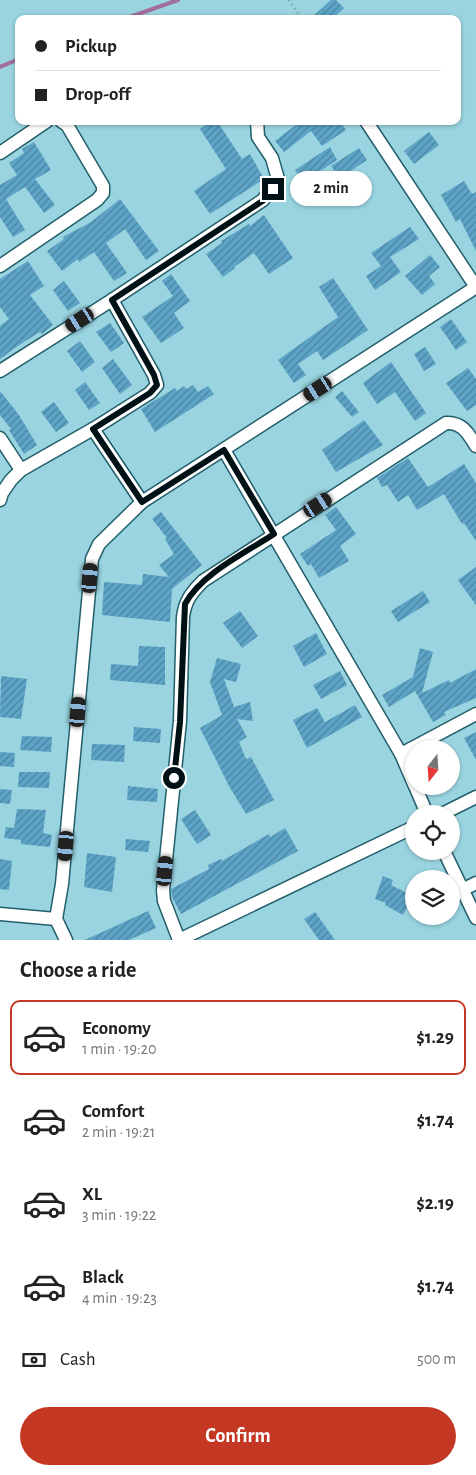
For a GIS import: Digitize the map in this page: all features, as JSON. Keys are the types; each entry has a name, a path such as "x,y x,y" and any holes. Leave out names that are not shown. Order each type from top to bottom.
{"street":[{"path":"0,153 41,125"},
{"path":"0,266 97,200 103,193 103,186 67,125"},
{"path":"0,371 264,200 278,179 272,158 258,137 257,125"},
{"path":"66,940 56,919 62,884 92,559 99,544 142,502 476,287 369,125"},
{"path":"0,500 6,486 20,470 93,429 150,393 157,385 154,375 112,300"},
{"path":"405,831 179,940 164,901 163,890 180,722 185,604 190,594 203,581 446,423 457,424 465,429 476,446"},
{"path":"93,429 142,502"},
{"path":"0,438 20,470"},
{"path":"224,450 405,764"},
{"path":"401,754 476,714"},
{"path":"460,805 476,797"},
{"path":"448,860 476,918"},
{"path":"462,890 476,883"},
{"path":"0,914 56,919"}],"path":[{"path":"288,0 299,15"}],"building":[{"path":"331,0 336,0 344,8 336,15 314,15"},
{"path":"206,125 220,125 242,159 250,154 264,179 210,214 194,191 226,169 200,129"},
{"path":"296,125 343,125 346,130 322,146 311,131 284,152 275,141"},
{"path":"429,132 439,145 414,164 404,151"},
{"path":"34,142 51,170 35,179 55,205 44,213 25,187 6,199 25,230 13,237 0,217 0,185 17,175 9,163 24,153 22,149"},
{"path":"330,147 337,160 303,182 295,170"},
{"path":"359,148 367,160 340,178 331,166"},
{"path":"464,181 472,194 476,192 476,251 460,219 456,222 441,195"},
{"path":"120,199 159,251 146,260 125,229 106,243 127,273 114,281 94,252 79,262 78,259 62,271 47,251 64,239 63,237 91,222"},
{"path":"264,215 293,258 269,274 254,253 223,277 206,254 222,243 221,241 249,224 250,226"},
{"path":"410,227 419,239 390,257 401,272 375,290 366,276 381,266 371,253"},
{"path":"430,255 440,267 429,276 435,284 422,295 405,276"},
{"path":"28,261 44,286 30,295 53,325 42,334 40,332 0,359 0,326 9,319 0,307 0,279"},
{"path":"171,274 190,301 174,313 184,328 161,343 142,317 173,296 162,281"},
{"path":"333,278 368,330 323,360 317,351 298,364 306,375 294,383 278,360 338,317 319,287"},
{"path":"64,281 80,303 68,311 53,290"},
{"path":"451,319 467,342 456,350 440,327"},
{"path":"110,323 124,343 111,352 96,332"},
{"path":"80,341 95,362 82,372 67,351"},
{"path":"425,347 436,364 424,371 414,354"},
{"path":"113,359 132,385 120,394 102,368"},
{"path":"391,362 426,413 415,421 395,392 377,404 363,383"},
{"path":"468,368 476,379 476,405 467,411 446,383"},
{"path":"85,382 100,403 89,410 75,390"},
{"path":"193,385 198,392 208,386 214,394 155,432 141,409 175,388 177,391 184,386 187,389"},
{"path":"0,391 19,415 37,445 24,454 9,430 11,429 0,415"},
{"path":"342,391 359,412 352,417 335,397"},
{"path":"54,402 69,423 56,432 41,412"},
{"path":"364,420 383,445 336,472 322,450"},
{"path":"408,458 428,487 464,464 476,483 476,541 464,523 462,524 444,494 417,510 408,495 398,502 387,485 382,487 377,478"},
{"path":"336,507 356,534 340,546 349,561 319,578 311,564 308,566 300,554 336,530 325,515"},
{"path":"161,512 202,565 172,589 170,622 102,615 104,582 142,585 143,574 169,577 159,565 174,554 165,539 167,538 152,519"},
{"path":"476,567 476,605 458,580"},
{"path":"423,591 430,602 398,622 391,611"},
{"path":"240,611 258,636 242,648 223,623"},
{"path":"316,633 327,654 304,667 293,646"},
{"path":"139,646 165,647 165,685 110,680 111,664 138,666"},
{"path":"420,648 433,652 422,693 449,680 450,683 476,669 476,698 444,712 446,715 433,722 415,691 389,707 382,695 413,677"},
{"path":"217,658 241,664 236,682 224,679 234,707 250,702 253,721 237,719 247,737 239,742 246,759 251,757 274,800 246,814 229,786 200,728 222,715 210,682"},
{"path":"340,671 347,685 321,699 313,685"},
{"path":"1,676 27,679 21,719 0,717"},
{"path":"355,705 362,717 307,748 293,720 317,708 325,722"},
{"path":"134,727 161,729 160,743 133,741"},
{"path":"476,732 476,760 464,738"},
{"path":"22,736 52,737 51,752 20,750"},
{"path":"92,744 125,745 124,762 91,760"},
{"path":"0,752 15,753 14,767 0,766"},
{"path":"19,772 50,772 49,788 18,787"},
{"path":"128,786 158,789 157,802 127,800"},
{"path":"0,789 12,790 10,804 0,803"},
{"path":"17,809 46,810 43,833 52,835 50,847 21,844 21,840 4,838 6,827 14,828"},
{"path":"195,810 211,835 197,844 181,819"},
{"path":"285,828 298,851 181,914 172,897 171,889 209,869 208,865 221,859 222,861 269,834 270,837"},
{"path":"126,839 150,841 148,852 125,850"},
{"path":"87,853 116,857 112,892 84,887"},
{"path":"0,859 12,861 9,890 0,889"},
{"path":"383,876 393,880 391,885 405,892 405,911 403,915 385,905 386,903 375,899"},
{"path":"148,911 156,928 129,940 85,940"},
{"path":"315,912 335,940 319,940 304,919"}],"waterway":[{"path":"135,15 178,0"},
{"path":"0,67 15,61"}],"route":[{"path":"174,778 180,722 185,604 190,594 203,581 274,534 224,450 142,502 93,429 150,393 157,385 154,375 112,300 264,200 273,189"}]}
